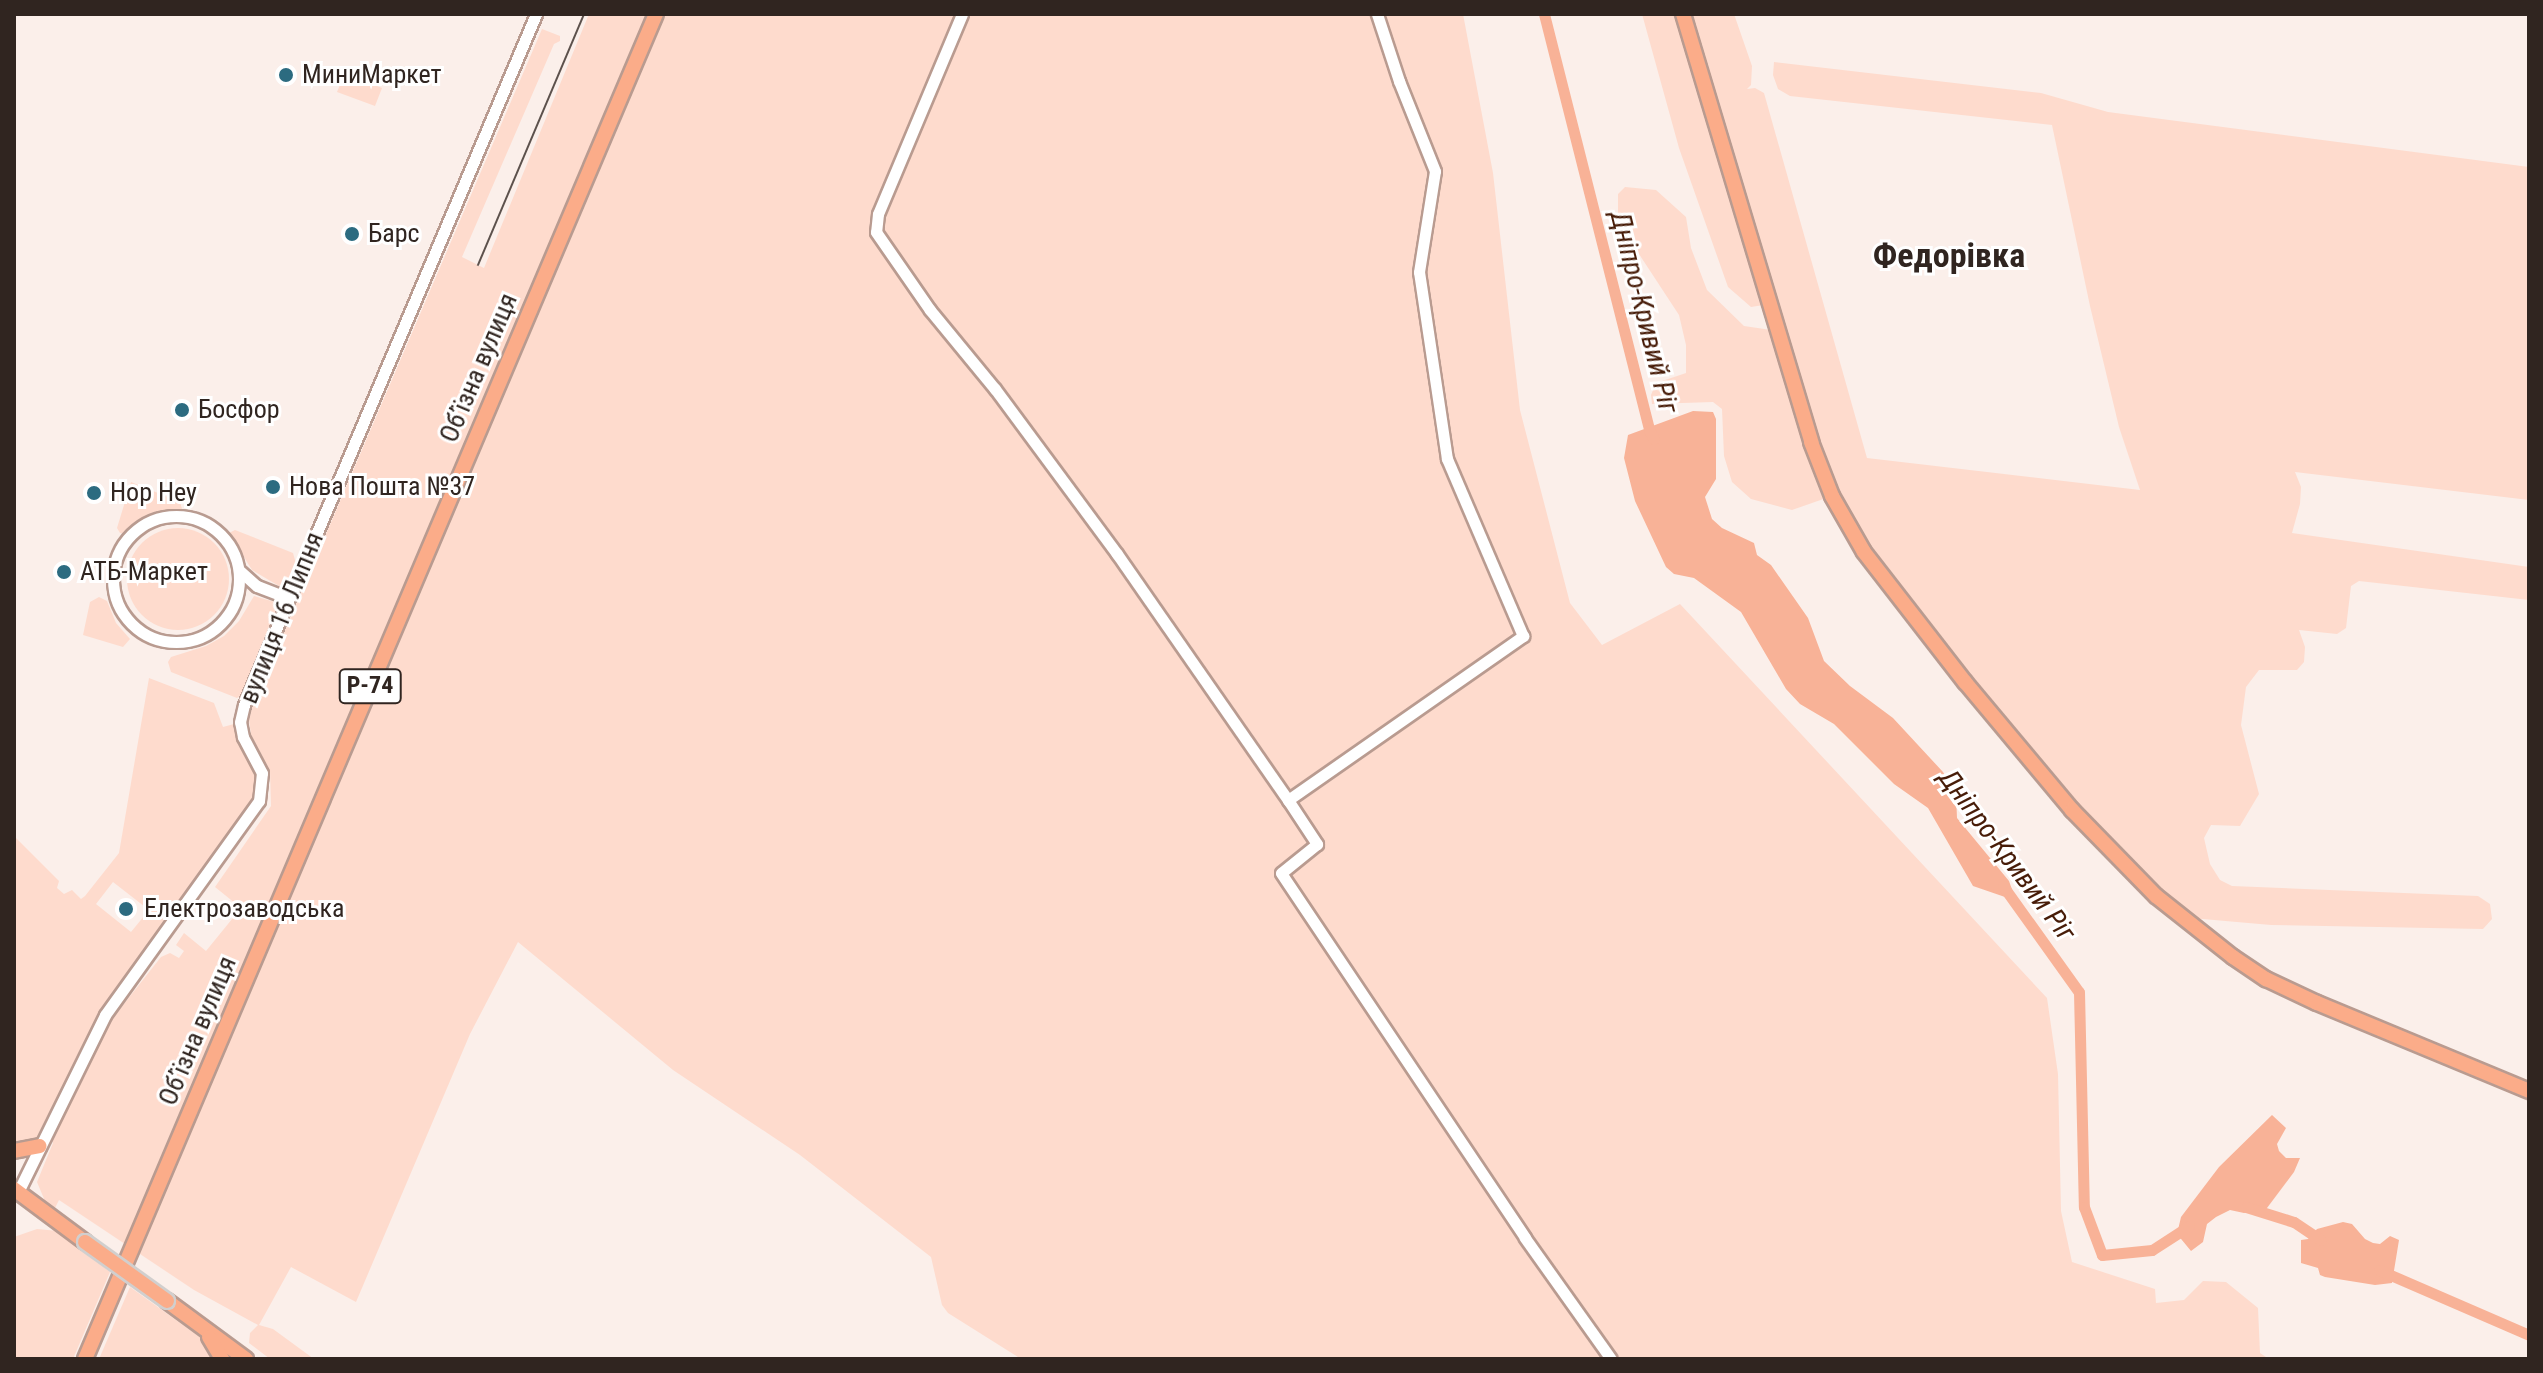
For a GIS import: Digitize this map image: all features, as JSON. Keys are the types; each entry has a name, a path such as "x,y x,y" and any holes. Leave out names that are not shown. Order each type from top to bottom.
{"main road":[{"name":"Обʼїзна вулиця","path":"85,1359 656,14"},
{"path":"1683,14 1811,442 1832,496 1864,552 1965,682 2103,842 2156,896 2233,957 2266,979 2317,1003 2529,1091"},
{"path":"14,1151 40,1146"},
{"path":"15,1195 246,1359"},
{"path":"205,1329 222,1359"}],"street":[{"name":"вулиця 16 Липня","path":"15,1195 105,1015 259,801 262,773 243,737 240,722 288,598 536,14"},
{"path":"962,14 878,214 876,232 930,310 995,389 1108,542 1317,844 1281,873 1525,1238 1611,1359"},
{"path":"1288,800 1523,636 1447,459 1419,272 1435,171 1399,81 1377,14"},
{"path":"172,516 191,518 216,530 234,552 239,570 237,599 229,615 211,633 186,642 160,641 137,629 117,601 113,575 120,551 131,536 145,524 172,516"},
{"path":"239,570 250,582 288,598"},
{"path":"237,599 249,591 265,589"}],"shaded area":[{"path":"589,14 1463,14 1493,173 1520,410 1570,603 1602,645 1680,604 2047,998 2058,1074 2061,1211 2072,1262 2155,1289 2156,1303 2184,1300 2203,1281 2226,1282 2258,1308 2260,1353 2269,1359 1021,1359 948,1313 942,1305 931,1257 800,1155 673,1070 518,942 470,1034 356,1302 291,1267 259,1325 273,1329 314,1359 270,1359 249,1343 250,1333 258,1325 194,1290 59,1200 55,1208 47,1206 37,1182 53,1143 50,1137 108,1024 161,957 170,953 179,958 184,951 176,945 184,933 206,951 241,908 215,887 271,806 270,771 251,735 249,720 252,707 542,29 560,36 560,41 554,44 462,257 484,268"},
{"path":"1642,14 1734,14 1752,66 1751,85 1747,89 1755,88 1764,93 1867,458 2140,490 2119,427 2052,125 1790,96 1778,89 1773,75 1774,62 2041,93 2108,112 2529,167 2529,500 2295,472 2301,487 2292,533 2529,567 2529,600 2359,581 2351,586 2346,628 2337,634 2299,630 2305,647 2304,662 2297,670 2259,670 2246,687 2241,725 2259,794 2240,826 2211,825 2204,838 2210,864 2220,880 2232,886 2478,896 2490,904 2492,919 2483,929 2271,925 2180,917 2156,896 1965,682 1832,496 1792,510 1751,499 1732,482 1724,456 1722,409 1713,402 1652,404 1651,395 1656,383 1686,373 1686,345 1679,315 1618,222 1618,194 1625,187 1656,190 1686,217 1691,248 1707,290 1744,326 1778,331 1770,304 1751,307 1728,287 1679,148"},
{"path":"345,73 382,88 375,106 337,92"},
{"path":"1693,411 1713,412 1716,419 1716,479 1705,497 1712,519 1722,528 1754,543 1757,555 1771,565 1808,618 1824,661 1850,686 1893,718 1943,772 1956,794 1957,818 2009,881 2014,895 2005,897 1973,886 1928,808 1894,784 1834,724 1800,704 1786,689 1741,612 1694,578 1674,574 1666,567 1635,501 1624,458 1628,435"},
{"path":"131,482 180,502 182,509 152,515 124,534 120,533 117,528"},
{"path":"178,528 198,531 221,550 226,559 229,579 226,599 207,622 198,627 178,630 158,627 135,608 130,599 127,579 130,559 149,536 158,531"},
{"path":"235,530 293,553 297,567 287,585 279,586 252,570 229,533"},
{"path":"254,596 275,602 277,614 246,692 237,698 171,672 168,662 171,657 206,646 224,636 239,621"},
{"path":"99,597 107,601 116,623 130,639 123,647 83,635 90,602"},
{"path":"149,678 214,703 223,727 234,724 256,776 252,801 114,992 38,1138 14,1144 14,836 59,881 57,888 64,894 72,890 81,899 119,853","holes":["113,882 149,910 131,932 96,904"]},
{"path":"2272,1115 2286,1128 2277,1144 2279,1151 2286,1158 2300,1158 2294,1172 2267,1208 2244,1213 2230,1210 2216,1217 2207,1224 2203,1242 2191,1251 2177,1234 2181,1217 2219,1167"},
{"path":"2343,1222 2352,1224 2365,1239 2373,1243 2380,1244 2390,1236 2399,1240 2392,1283 2375,1285 2325,1277 2320,1275 2318,1268 2301,1263 2301,1240 2308,1239 2317,1229"},
{"path":"37,1229 58,1231 110,1272 73,1359 14,1359 14,1237"},
{"path":"130,1287 201,1338 214,1359 99,1359"}],"waterway":[{"name":"Дніпро-Кривий Ріг","path":"1544,14 1649,430 1654,439"},
{"name":"Дніпро-Кривий Ріг","path":"2003,886 2079,992 2084,1207 2102,1255 2152,1250 2189,1226"},
{"name":"Дніпро-Кривий Ріг","path":"2246,1207 2294,1222 2321,1240"},
{"name":"Дніпро-Кривий Ріг","path":"2379,1270 2529,1335"}],"tram line":[{"path":"478,265 584,14"}],"place":[{"name":"МиниМаркет","path":"286,75"},
{"name":"Барс","path":"352,234"},
{"name":"Босфор","path":"182,410"},
{"name":"Нова Пошта №37","path":"273,487"},
{"name":"Hop Hey","path":"94,493"},
{"name":"АТБ-Маркет","path":"64,572"},
{"name":"Електрозаводська","path":"126,909"}],"district":[{"name":"Федорівка","path":"1949,256"}]}
